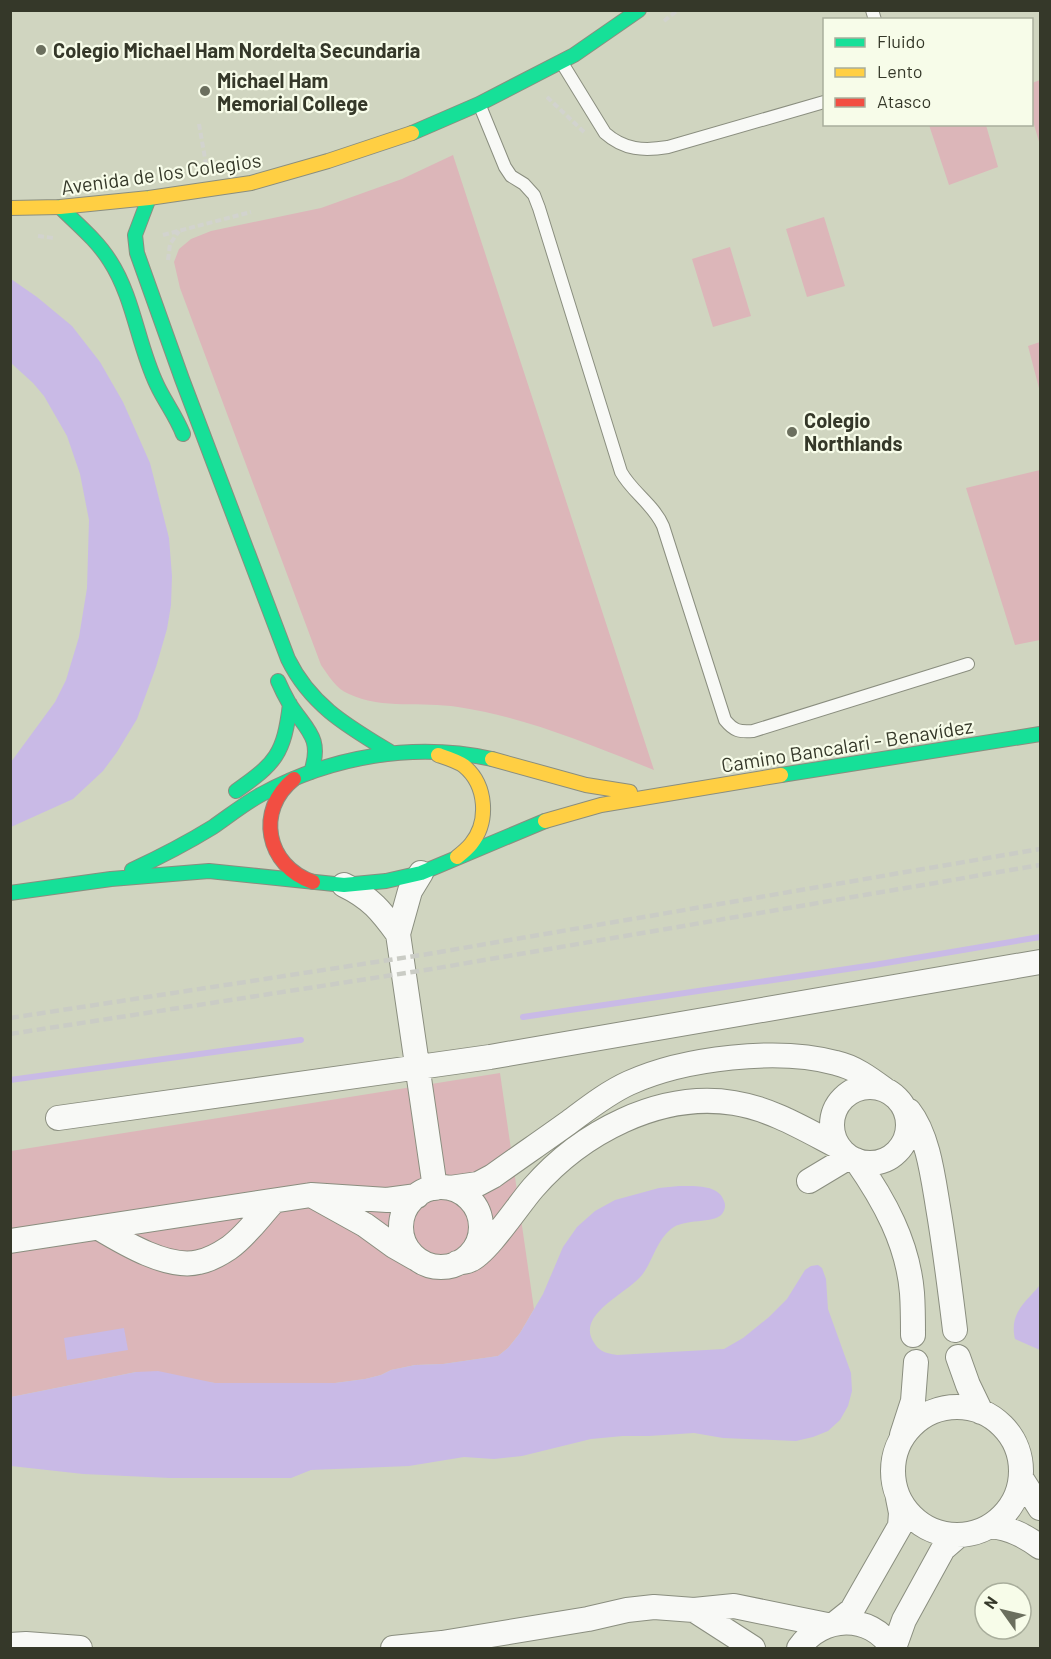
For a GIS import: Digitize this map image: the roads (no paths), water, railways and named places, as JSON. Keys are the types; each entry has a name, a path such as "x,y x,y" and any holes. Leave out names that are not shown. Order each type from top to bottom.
{"main road":[{"name":"Avenida de los Colegios","path":"10,208 60,207 149,198 251,183 328,162 413,133 480,104 561,62 639,10"},
{"path":"149,198 135,236 137,253 177,368 288,659 302,684 317,702 392,753"},
{"path":"60,207 101,248 111,262 157,385 177,418 190,451"},
{"path":"274,671 290,704 310,729 316,741 317,753 311,772"},
{"path":"222,801 266,770 276,758 287,733 290,704"},
{"path":"336,715 374,726"},
{"name":"Camino Bancalari - Benavídez","path":"10,892 111,879 208,871 344,885 386,881 421,873 546,820 601,805 1041,734"},
{"path":"432,752 468,770 480,787 484,807 481,827 471,845 455,858"},
{"name":"Camino Bancalari - Benavídez","path":"111,879 175,849 262,794 294,778 332,764 392,753 432,752 478,756 608,790 660,794"},
{"path":"527,753 566,779"},
{"path":"294,778 280,792 272,809 269,828 273,847 282,863 297,876 314,883"},
{"path":"175,849 206,815"}],"street":[{"path":"421,873 410,891 398,934 434,1190"},
{"path":"344,885 360,893 375,905 398,934"},
{"path":"58,1118 490,1057 1041,962"},
{"path":"10,1241 310,1195 387,1200 478,1184 493,1176 597,1101 629,1083 662,1071 691,1064 765,1055 813,1058 838,1063 864,1074 892,1095 912,1115 920,1130 931,1167 955,1330"},
{"path":"310,1195 365,1225 394,1246 420,1260 434,1266 457,1263 471,1260 482,1251 533,1187 564,1156 608,1127 638,1114 674,1104 734,1103 784,1119 848,1155 869,1163 883,1161 900,1148 908,1129 907,1114 892,1095 870,1086 856,1089 839,1101 833,1114 832,1128 848,1155 886,1206 897,1232 906,1258 912,1292 913,1335"},
{"path":"809,1181 848,1155"},
{"path":"420,1260 405,1244 402,1229 407,1207 434,1190 463,1194 473,1203 481,1223 477,1244 469,1256 457,1263"},
{"path":"99,1228 124,1243 153,1255 178,1262 197,1263 231,1247 274,1201"},
{"path":"912,1292 950,1286"},
{"path":"958,1357 981,1412"},
{"path":"799,1648 810,1635 832,1624 852,1610 900,1526 901,1513 893,1474 894,1462 913,1401 916,1362"},
{"path":"898,1498 913,1518 923,1526 946,1535 958,1536 981,1531 991,1526 1008,1510 1021,1478 1019,1455 1008,1433 991,1417 981,1412 959,1407 937,1411 917,1421 901,1438"},
{"path":"1021,1478 1041,1508"},
{"path":"991,1526 1008,1528 1041,1547"},
{"path":"393,1648 453,1641 627,1610 654,1607 694,1610 734,1606 832,1624 846,1622 866,1625 882,1636 893,1648 904,1620 943,1549 958,1536"},
{"path":"694,1610 753,1648"},
{"path":"10,1645 80,1648"}],"lane":[{"path":"561,62 605,133 615,142 648,151 823,103"},
{"path":"480,104 505,167 511,176 524,184 534,195 621,472 625,481 658,516 663,526 725,720 732,729 739,732 753,731 968,664"}],"waterway":[{"path":"523,1017 874,965 1040,937"},
{"path":"10,1080 301,1040"}],"railway":[{"path":"10,1018 428,954 1040,849"},
{"path":"10,1034 432,969 1040,865"}],"place":[{"name":"Colegio Michael Ham Nordelta Secundaria","path":"41,50"},
{"name":"Michael Ham Memorial College","path":"205,91"},
{"name":"Colegio Northlands","path":"792,432"}]}
